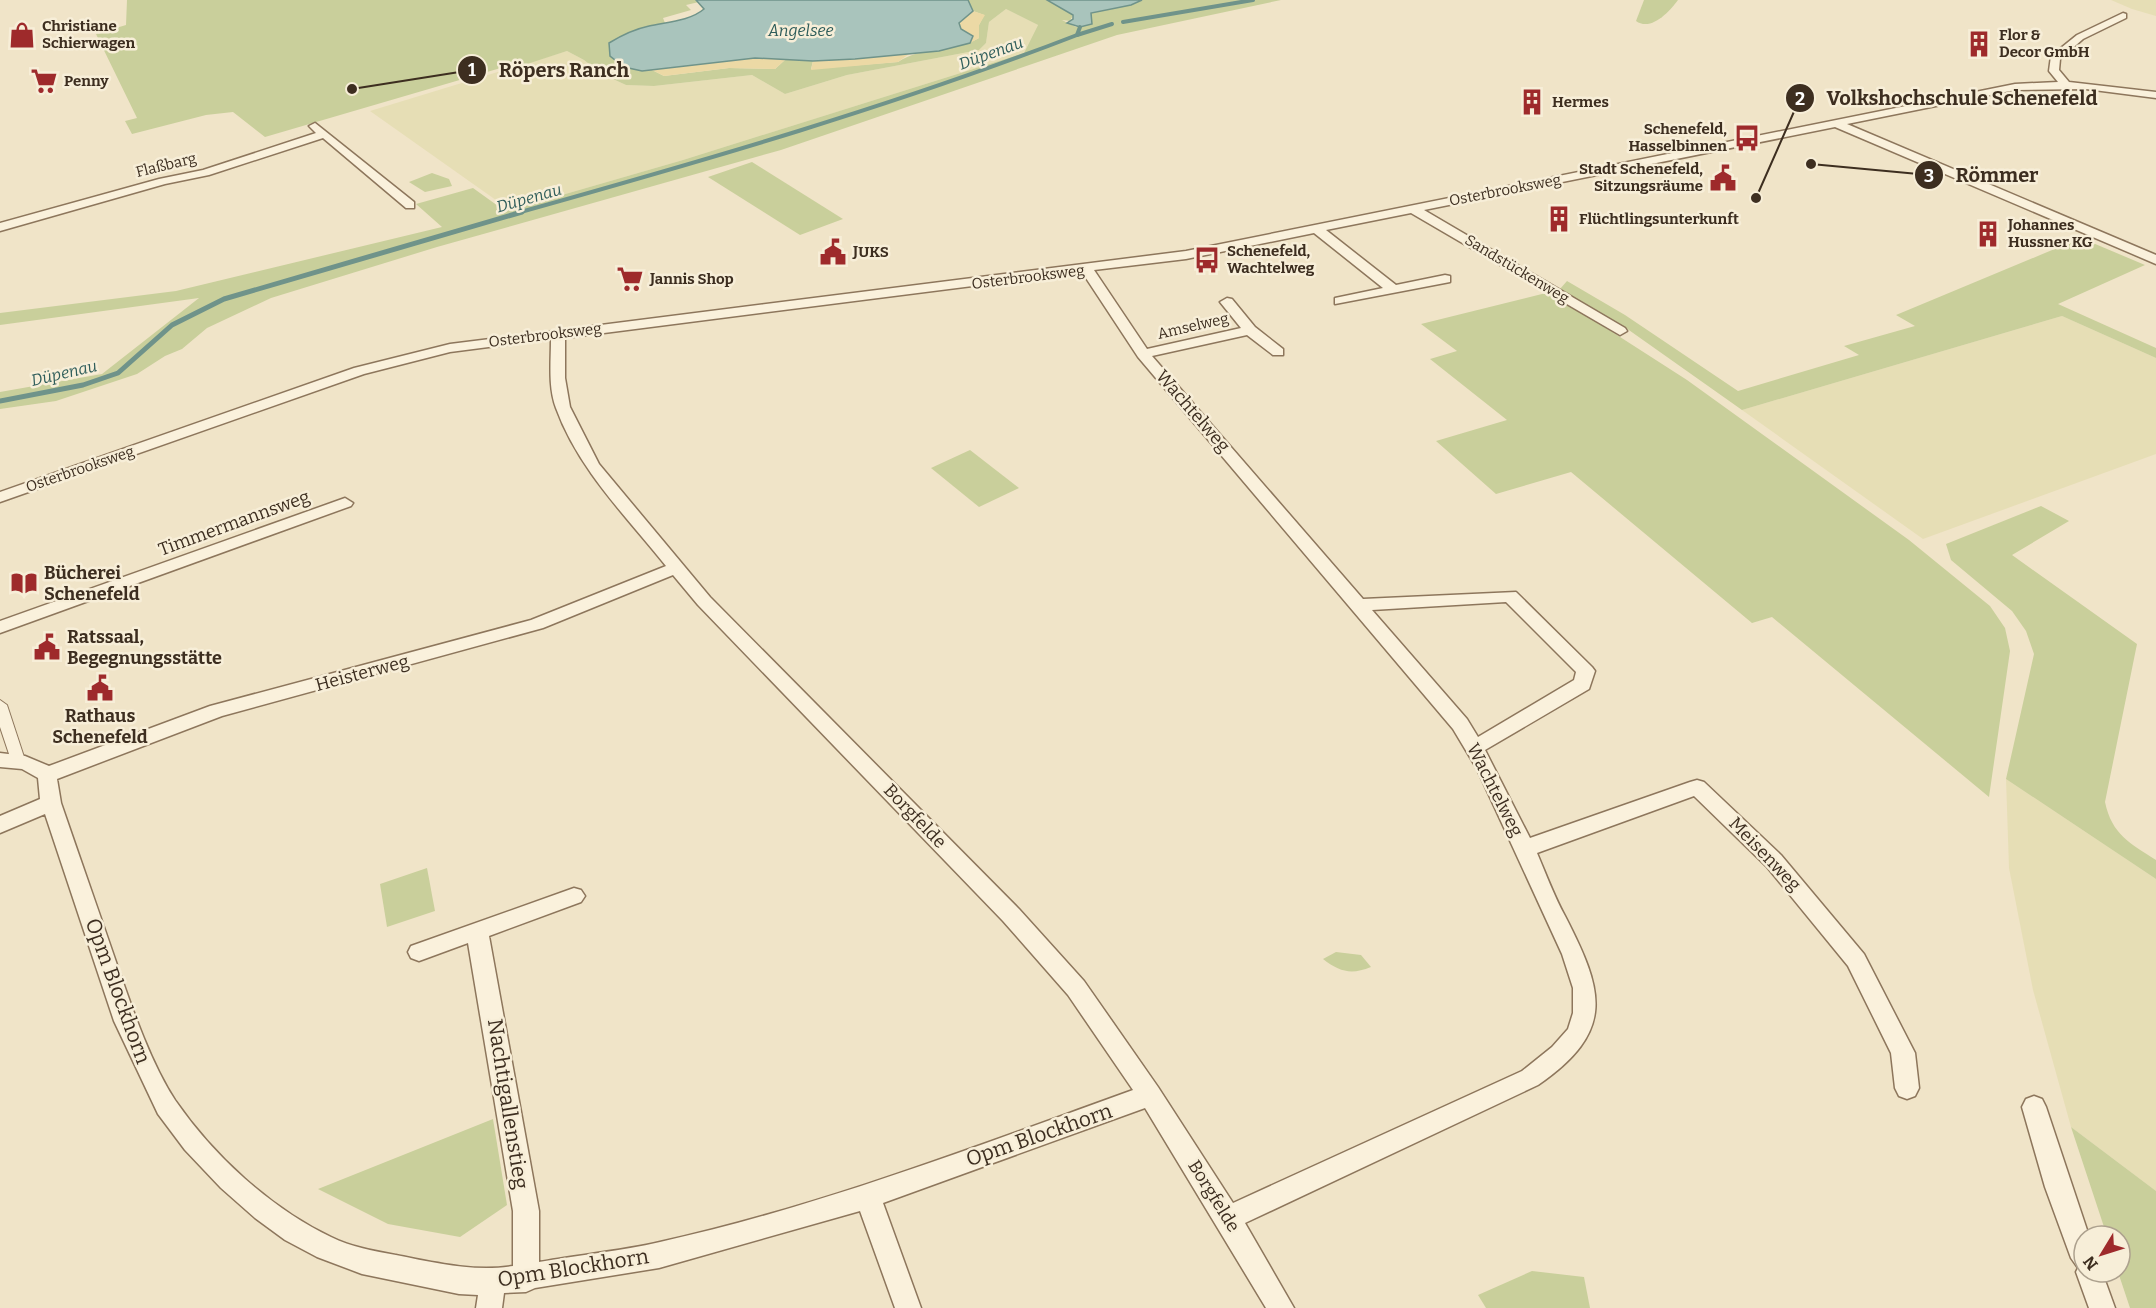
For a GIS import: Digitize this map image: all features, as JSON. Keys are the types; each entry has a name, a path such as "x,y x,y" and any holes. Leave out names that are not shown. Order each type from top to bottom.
{"street":[{"path":"2065,84 2054,71 2055,58 2080,38 2123,16"},
{"name":"Osterbrooksweg","path":"0,497 359,371 450,348 1186,255 2015,87 2065,84 2156,94"},
{"path":"1835,123 2156,260"},
{"path":"313,125 410,205"},
{"name":"Flaßbarg","path":"0,227 163,181 188,178 324,134"},
{"name":"Sandstückenweg","path":"1413,209 1620,331"},
{"path":"1317,229 1394,290"},
{"name":"Wachtelweg","path":"1087,269 1143,354 1361,605 1431,688 1475,747 1578,968 1585,1000 1581,1024 1570,1047 1530,1078 1228,1218"},
{"path":"1340,302 1445,279"},
{"name":"Amselweg","path":"1227,302 1250,330 1278,352"},
{"name":"Amselweg","path":"1143,354 1250,330"},
{"name":"Borgfelde","path":"558,333 560,392 573,431 592,465 675,567 1021,926 1076,988 1150,1095 1228,1218 1281,1308"},
{"name":"Timmermannsweg","path":"0,627 345,503"},
{"name":"Heisterweg","path":"47,775 205,715 537,624 675,567"},
{"path":"1361,605 1510,596 1586,671 1582,684 1475,747"},
{"path":"0,705 9,760 35,765 47,775"},
{"name":"Opm Blockhorn","path":"47,775 51,803 125,1021 166,1106 194,1142 230,1180 294,1231 326,1248 414,1273 459,1281 491,1295 526,1279 659,1255 767,1227 868,1197 1150,1095"},
{"name":"Meisenweg","path":"1524,849 1697,787 1774,861 1856,960 1903,1053 1907,1088"},
{"path":"0,825 51,803"},
{"path":"419,952 574,896"},
{"name":"Nachtigallenstieg","path":"477,931 526,1211 526,1279"},
{"path":"2034,1107 2072,1225"},
{"path":"868,1197 908,1308"},
{"path":"2093,1284 2102,1308"}],"shaded area":[{"path":"2111,0 2156,0 2156,16 2132,9"},
{"path":"1006,9 1038,25 1024,53 683,160 510,210 370,111 567,51 584,60 602,74 626,85 654,86 752,75 785,94 847,75 979,50 986,43 989,22"},
{"path":"2062,316 2156,358 2156,454 1923,539 1742,410"},
{"path":"2006,779 2156,879 2156,1191 2071,1127 2033,990 2009,868"}],"green space":[{"path":"127,0 696,0 699,2 686,5 691,10 663,18 665,23 620,37 642,71 652,70 664,76 729,68 775,69 786,59 813,61 811,69 898,62 917,53 959,45 979,38 979,25 984,15 973,11 968,0 1047,0 1073,15 1070,21 1062,20 1076,27 1090,20 1091,13 1131,5 1142,0 1281,0 1117,35 781,150 437,247 271,298 207,328 182,349 165,356 137,374 56,401 0,409 0,392 102,374 199,298 0,325 0,313 176,291 442,227 416,204 473,188 505,211 510,210 683,160 1024,53 1038,25 1006,9 989,22 986,43 979,50 847,75 785,94 752,75 654,86 626,85 602,74 584,60 567,51 524,65 518,63 265,137 233,112 206,115 132,134 125,121 137,118 96,34 126,25"},
{"path":"1644,0 1678,0 1660,19 1642,24 1636,21"},
{"path":"752,162 843,219 800,235 708,177"},
{"path":"432,173 449,179 452,186 425,192 409,182"},
{"path":"2081,238 2145,265 2058,304 2156,348 2156,358 2062,316 1742,410 1626,328 1560,289 1567,281 1625,315 1738,391 1859,355 1844,346 1915,326 1896,315"},
{"path":"1550,292 1687,380 1909,540 1990,606 2005,628 2010,651 1989,797 1772,617 1752,623 1571,472 1496,494 1436,441 1507,420 1430,359 1457,351 1421,324"},
{"path":"970,450 1019,488 979,507 931,468"},
{"path":"2041,506 2069,521 2012,555 2137,644 2105,802 2112,823 2123,837 2156,860 2156,879 2006,779 2034,654 2026,631 2012,611 1951,560 1946,544"},
{"path":"427,868 435,911 387,927 380,884"},
{"path":"1336,952 1361,955 1371,967 1346,971 1323,959"},
{"path":"493,1119 507,1205 460,1237 388,1224 318,1189"},
{"path":"2071,1127 2156,1191 2156,1308 2130,1308 2122,1284 2132,1284 2132,1224 2103,1224"},
{"path":"1532,1271 1584,1277 1590,1308 1486,1308 1478,1295"}],"sand":[{"path":"973,11 985,15 979,25 979,38 970,43 973,36 961,29 959,23"},
{"path":"909,54 898,62 811,70 813,61"},
{"path":"755,58 786,59 775,69 729,68 664,76 652,70"}],"water":[{"name":"Angelsee","path":"696,0 968,0 973,11 959,23 961,29 973,36 970,43 939,51 813,61 755,58 642,71 624,67 610,56 609,43 624,35 644,27 692,16 704,9"},
{"path":"1047,0 1142,0 1131,5 1091,13 1092,24 1080,27 1067,23 1073,19 1073,15"}],"waterway":[{"name":"Düpenau","path":"1123,22 1253,0"},
{"name":"Düpenau","path":"1077,35 1112,24"},
{"name":"Düpenau","path":"1077,35 1080,27"},
{"name":"Düpenau","path":"517,213 869,109 1077,35"},
{"name":"Düpenau","path":"0,401 83,385 118,373 172,325 224,299 522,212"}],"place":[{"name":"Christiane Schierwagen","path":"22,35"},
{"name":"Flor & Decor GmbH","path":"1979,44"},
{"name":"Penny","path":"44,81"},
{"name":"Röpers Ranch","path":"352,89"},
{"name":"Hermes","path":"1532,102"},
{"name":"Schenefeld, Hasselbinnen","path":"1747,138"},
{"name":"Römmer","path":"1811,164"},
{"name":"Stadt Schenefeld, Sitzungsräume","path":"1723,178"},
{"name":"Volkshochschule Schenefeld","path":"1756,198"},
{"name":"Flüchtlingsunterkunft","path":"1559,219"},
{"name":"Johannes Hussner KG","path":"1988,234"},
{"name":"JUKS","path":"833,252"},
{"name":"Schenefeld, Wachtelweg","path":"1207,260"},
{"name":"Jannis Shop","path":"630,279"},
{"name":"Bücherei Schenefeld","path":"24,583"},
{"name":"Ratssaal, Begegnungsstätte","path":"47,647"},
{"name":"Rathaus Schenefeld","path":"100,688"}]}
